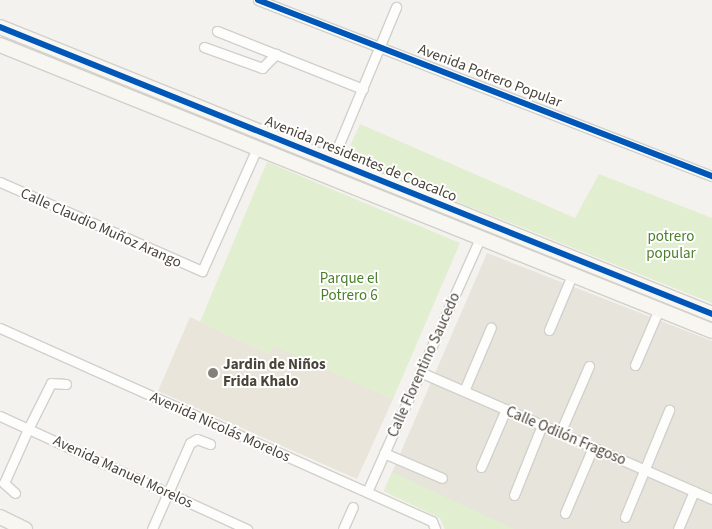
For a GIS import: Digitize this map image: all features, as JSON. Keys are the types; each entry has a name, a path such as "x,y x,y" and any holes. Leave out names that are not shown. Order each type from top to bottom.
{"street":[{"name":"Avenida Potrero Popular","path":"258,0 712,176"},
{"path":"332,161 396,7"},
{"name":"Avenida Presidentes de Coacalco","path":"0,28 712,314"},
{"path":"217,31 363,89"},
{"name":"Avenida Presidentes de Coacalco","path":"0,45 712,331"},
{"path":"204,47 262,68 276,54"},
{"name":"Calle Claudio Muñoz Arango","path":"0,182 202,271 257,148"},
{"path":"380,198 386,183"},
{"name":"Calle Florentino Saucedo","path":"367,492 480,238"},
{"path":"602,287 608,272"},
{"path":"549,330 572,275"},
{"path":"635,365 659,309"},
{"path":"464,391 491,327"},
{"name":"Avenida Nicolás Morelos","path":"0,328 432,521 435,529"},
{"path":"560,433 589,366"},
{"name":"Calle Odilón Fragoso","path":"420,372 712,499"},
{"path":"15,493 4,483 28,429 51,383 66,384"},
{"path":"481,466 506,409"},
{"path":"625,517 669,410"},
{"name":"Avenida Manuel Morelos","path":"0,416 247,529"},
{"path":"514,495 542,425"},
{"path":"152,529 192,441 210,444"},
{"path":"565,513 593,447"},
{"path":"384,453 442,478"},
{"path":"678,529 694,491"},
{"path":"343,529 353,507"},
{"path":"0,516 25,529"}],"shaded area":[{"path":"487,253 712,341 712,529 445,529 440,518 384,491"},
{"path":"190,317 269,354 273,345 393,399 357,479 158,391"}],"green space":[{"name":"potrero popular","path":"360,124 575,218 599,174 712,218 712,303 345,157"},
{"name":"Parque el Potrero 6","path":"267,162 460,243 393,399 273,346 269,354 200,322"},
{"path":"392,472 514,529 445,529 440,518 384,491"}],"cycle path":[{"path":"258,0 712,176"},
{"path":"0,27 712,314"}],"place":[{"name":"Jardin de Niños Frida Khalo","path":"213,373"}]}
